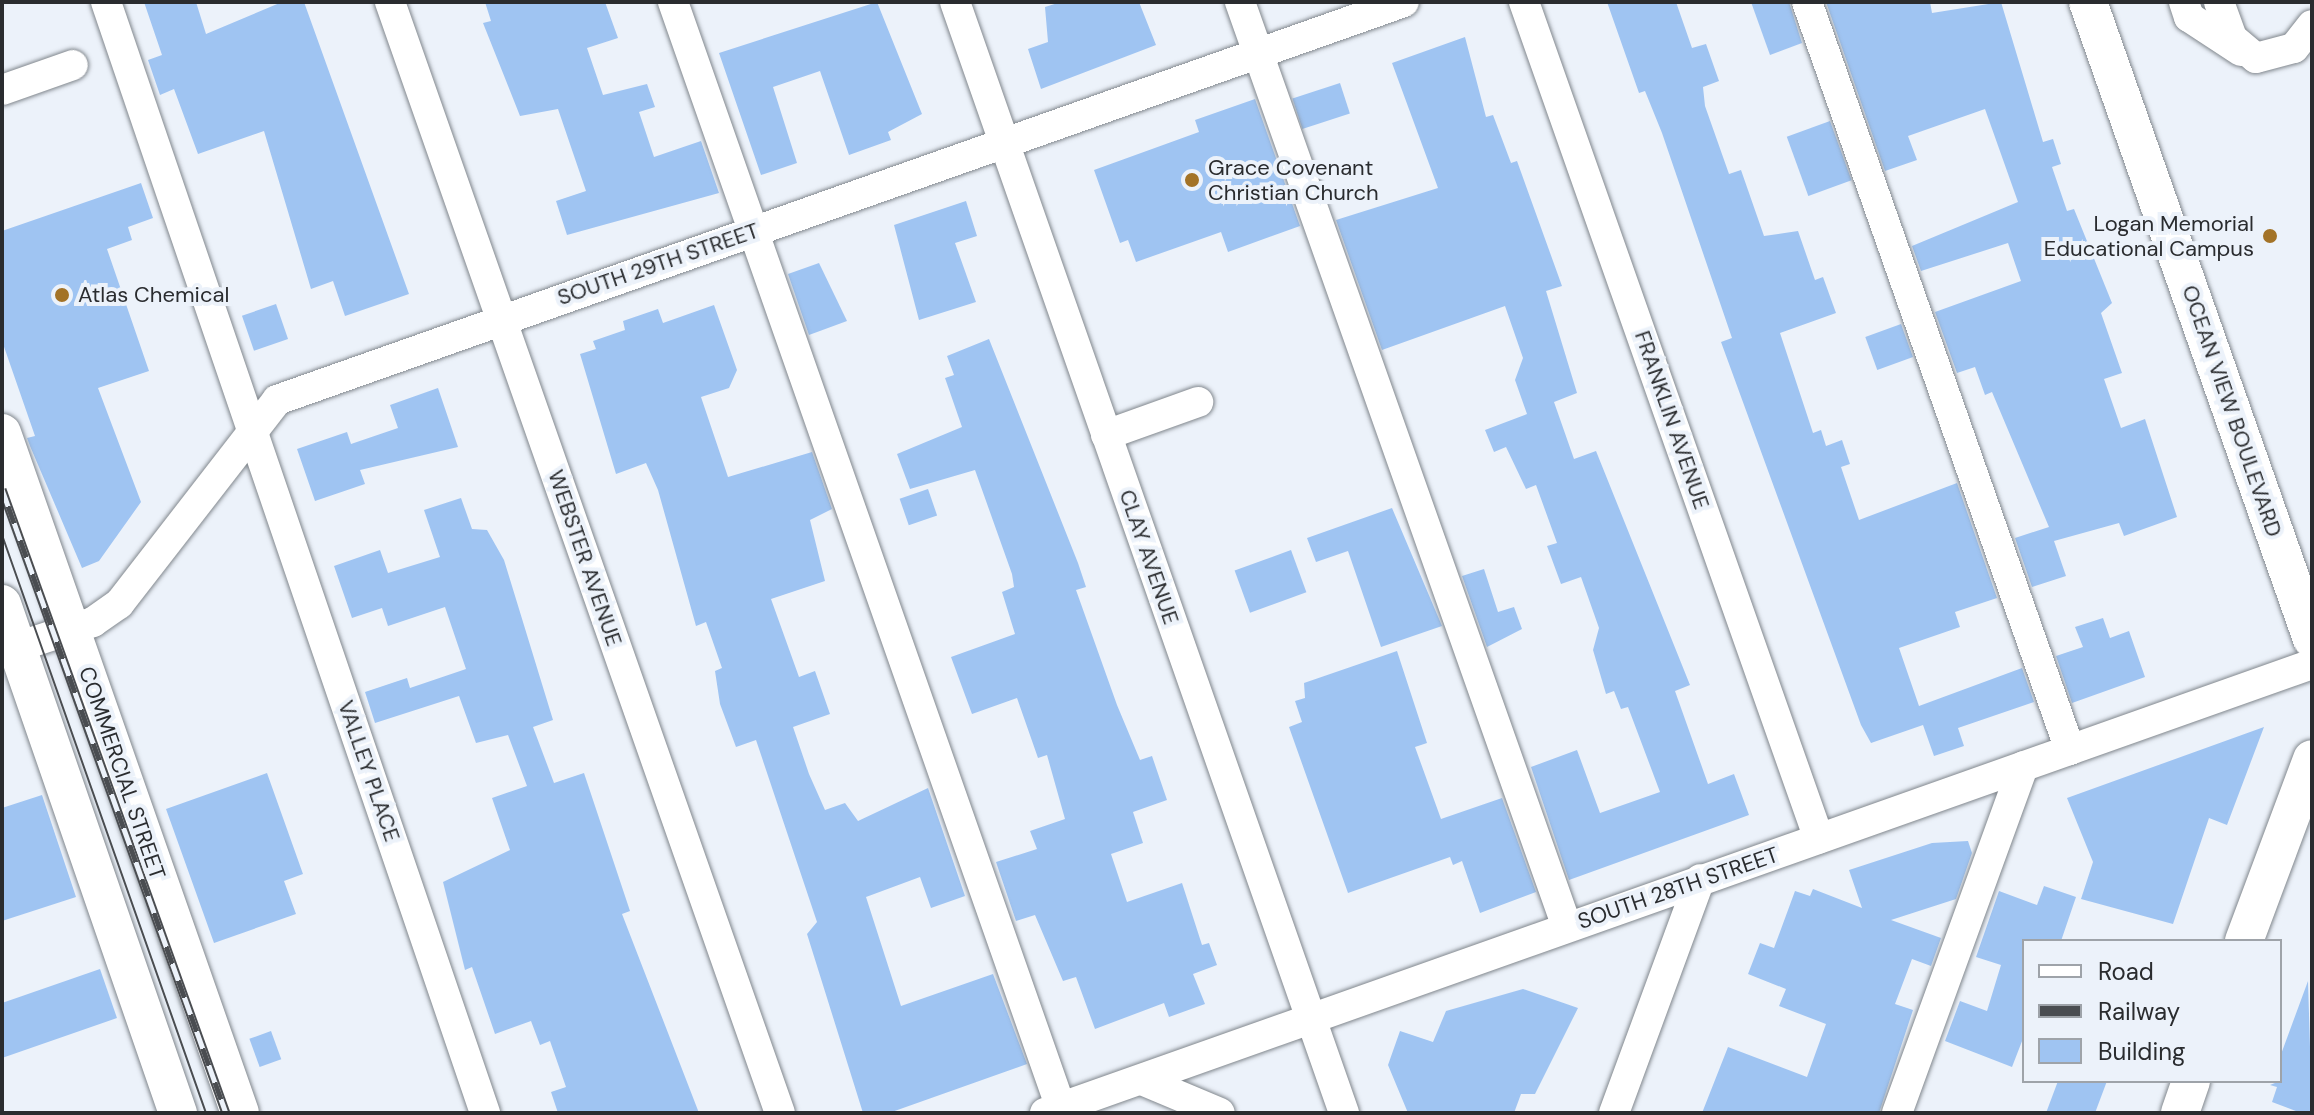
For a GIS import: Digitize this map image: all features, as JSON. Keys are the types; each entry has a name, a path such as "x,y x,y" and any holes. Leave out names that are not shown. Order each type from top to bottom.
{"main road":[{"name":"OCEAN VIEW BOULEVARD","path":"2088,2 2312,639"},
{"name":"COMMERCIAL STREET","path":"2,433 240,1113"},
{"path":"2,604 10,649 178,1113"},
{"path":"2245,939 2312,759"},
{"path":"2180,1113 2190,1083"}],"street":[{"name":"VALLEY PLACE","path":"106,2 485,1113"},
{"name":"WEBSTER AVENUE","path":"390,2 780,1113"},
{"path":"673,2 1049,1112"},
{"name":"CLAY AVENUE","path":"955,2 1344,1113"},
{"path":"1240,2 1567,927"},
{"name":"SOUTH 29TH STREET","path":"10,649 72,629 119,604 277,400 1404,2"},
{"name":"FRANKLIN AVENUE","path":"1524,2 1819,839"},
{"path":"1807,2 2070,750"},
{"path":"2184,2 2189,17 2244,54 2274,58 2308,37 2312,25"},
{"path":"2219,2 2244,54"},
{"path":"2,90 73,65"},
{"path":"1106,435 1198,402"},
{"name":"SOUTH 28TH STREET","path":"1049,1112 1144,1081 1700,879 2312,664"},
{"path":"1897,1113 2023,766"},
{"path":"1614,1113 1700,879"},
{"path":"1144,1081 1220,1113"}],"building":[{"path":"144,2 196,2 206,34 282,2 304,2 409,294 345,316 333,281 311,289 264,131 198,154 174,89 160,95 148,60 162,55"},
{"path":"485,2 605,2 618,38 587,48 603,95 647,84 655,107 639,112 654,157 701,141 719,193 567,235 556,201 586,191 558,109 520,116 483,23 491,21"},
{"path":"877,2 922,114 888,132 891,140 849,155 820,71 773,87 797,163 761,175 719,53"},
{"path":"1061,2 1139,2 1156,45 1041,89 1028,49 1048,42 1045,7"},
{"path":"1607,2 1676,2 1692,48 1706,44 1719,81 1703,87 1705,106 1729,174 1741,170 1764,236 1798,231 1815,280 1823,277 1836,313 1780,333 1813,433 1821,430 1826,446 1842,440 1850,464 1841,467 1859,520 1957,483 1997,598 1955,612 1960,627 1899,648 1919,706 2022,668 2034,702 1958,728 1964,746 1934,756 1923,725 1871,743 1861,725 1721,342 1732,338 1662,133 1645,91 1639,93"},
{"path":"1751,2 1789,2 1802,43 1770,55"},
{"path":"1826,2 1930,2 1932,13 2001,2 2043,142 2053,139 2061,164 2052,167 2067,211 2074,209 2112,303 2101,313 2122,373 2104,379 2121,428 2145,419 2177,517 2124,536 2119,523 2054,541 2066,576 2032,587 2015,538 2049,527 1992,392 1985,395 1975,367 1957,373 1935,312 2021,281 2008,243 1921,271 1912,246 2018,202 1985,109 1908,136 1917,160 1885,171"},
{"path":"1465,37 1486,117 1493,115 1511,163 1517,161 1562,286 1546,291 1577,393 1554,402 1574,459 1596,451 1690,685 1675,691 1708,784 1734,774 1749,815 1569,880 1531,767 1577,750 1600,813 1660,792 1628,707 1621,709 1614,691 1606,694 1593,650 1599,628 1581,577 1561,584 1547,546 1557,543 1536,485 1526,489 1506,447 1494,452 1485,430 1527,414 1515,380 1523,358 1505,306 1382,350 1336,220 1438,188 1392,63"},
{"path":"1340,83 1350,113 1302,129 1292,98"},
{"name":"Grace Covenant Christian Church","path":"1255,99 1300,226 1228,252 1221,232 1136,262 1128,240 1120,243 1094,170 1199,132 1195,120"},
{"path":"1830,121 1852,180 1808,196 1787,137"},
{"name":"Atlas Chemical","path":"141,183 153,218 128,227 132,240 107,249 149,371 98,388 141,502 99,561 82,568 27,438 35,436 2,341 2,231"},
{"path":"966,201 977,236 955,243 976,302 919,320 894,225"},
{"path":"819,263 847,321 809,335 788,274"},
{"path":"276,304 288,339 254,351 242,316"},
{"path":"714,305 737,370 729,388 701,397 728,477 812,452 832,509 810,520 825,581 771,599 799,677 815,671 830,714 793,727 809,774 825,810 845,803 858,821 928,788 965,896 931,908 920,877 866,897 901,1006 993,974 1027,1064 889,1113 863,1113 807,934 817,922 756,740 736,747 720,704 715,671 722,668 706,622 696,626 658,490 646,463 616,474 580,354 596,349 593,341 625,330 623,321 658,309 663,323"},
{"path":"1901,324 1913,357 1877,370 1865,337"},
{"path":"989,339 1078,563 1086,587 1076,590 1117,705 1140,760 1152,756 1167,800 1133,812 1143,843 1111,854 1127,902 1182,883 1202,945 1209,943 1217,965 1193,974 1205,1004 1169,1017 1164,1003 1095,1029 1076,977 1063,981 1035,915 1016,921 996,862 1037,849 1030,831 1065,819 1047,755 1038,758 1017,698 972,714 951,657 1015,634 1002,592 1014,587 1012,574 975,470 910,489 897,454 962,427 945,378 954,375 947,356"},
{"path":"438,388 458,447 360,470 365,484 315,501 297,449 347,432 351,444 398,428 390,405"},
{"path":"928,489 937,515 909,525 900,499"},
{"path":"461,498 472,529 487,530 504,560 553,720 533,727 554,783 584,773 630,911 622,914 699,1113 558,1113 551,1092 566,1087 550,1041 540,1045 531,1021 495,1034 472,967 465,970 443,882 510,850 492,798 527,786 508,735 476,743 459,696 375,723 365,692 407,678 410,688 466,669 445,607 388,626 382,608 352,618 334,566 380,550 388,573 440,557 424,510"},
{"path":"1392,508 1442,626 1381,647 1348,551 1316,562 1307,538"},
{"path":"1291,550 1306,592 1250,613 1235,571"},
{"path":"1484,569 1498,612 1514,607 1522,629 1487,647 1462,576"},
{"path":"2103,618 2110,638 2129,631 2145,677 2072,703 2056,656 2083,647 2075,627"},
{"path":"1397,651 1427,743 1415,747 1441,819 1502,798 1536,892 1480,913 1462,861 1453,865 1450,857 1348,893 1289,727 1302,722 1295,701 1305,698 1304,683"},
{"path":"2264,727 2227,825 2209,818 2173,924 2081,899 2093,862 2067,798"},
{"path":"267,773 303,874 284,881 296,914 214,943 166,809"},
{"path":"42,795 76,897 2,921 2,808"},
{"path":"1968,841 1972,853 1956,899 1891,920 1941,938 1931,966 1912,959 1895,1004 1913,1010 1879,1113 1702,1113 1728,1047 1807,1077 1826,1024 1779,1006 1786,989 1748,974 1760,943 1774,948 1795,891 1810,896 1813,889 1862,908 1849,870 1932,843"},
{"path":"2044,886 2076,897 2062,939 2022,939 2022,1041 2012,1067 1945,1041 1960,1001 1987,1011 2001,965 1976,957 1999,891 2037,905"},
{"path":"100,969 117,1018 2,1058 2,1003"},
{"path":"2308,981 2312,1113 2301,1113 2272,1102 2277,1087 2270,1085 2282,1083 2282,1052"},
{"path":"1523,989 1578,1008 1535,1094 1521,1094 1514,1113 1408,1113 1388,1065 1400,1031 1433,1042 1446,1011"},
{"path":"271,1031 281,1059 260,1067 249,1039"},
{"path":"2057,1083 2106,1083 2095,1113 2046,1113"}],"tram line":[{"path":"2,535 206,1113"}],"railway":[{"path":"2,489 226,1113"}],"place":[{"name":"Grace Covenant Christian Church","path":"1192,180"},
{"name":"Logan Memorial Educational Campus","path":"2270,236"},
{"name":"Atlas Chemical","path":"62,295"}]}
